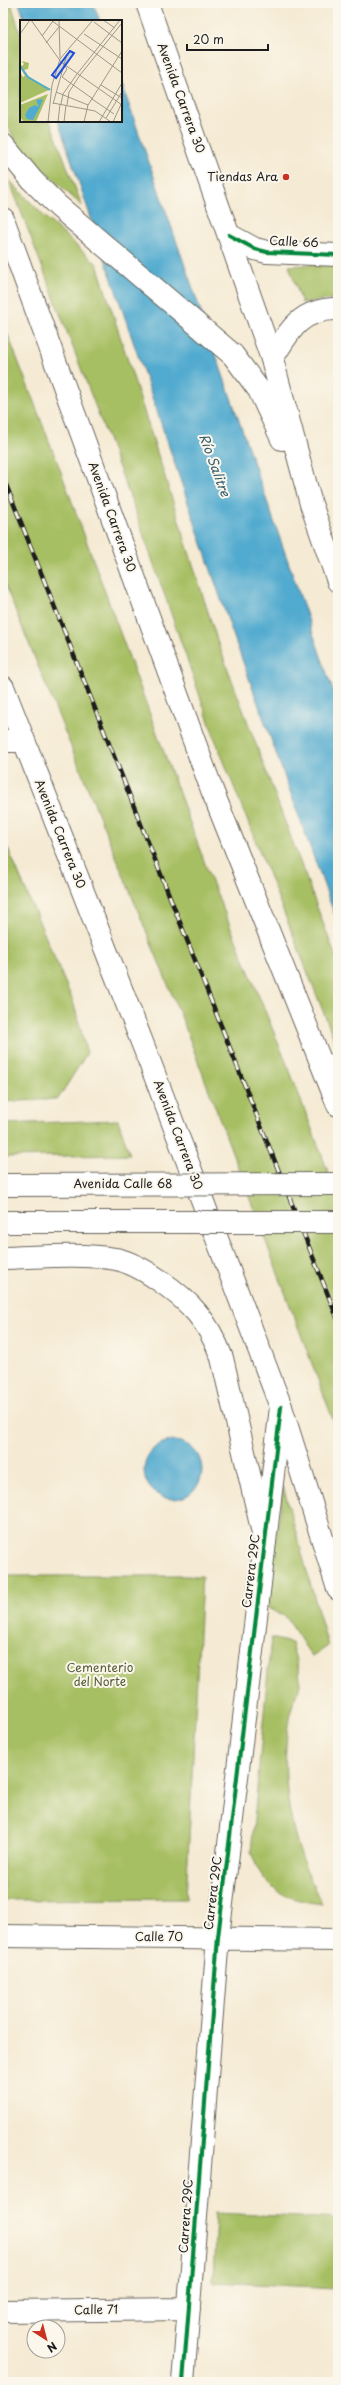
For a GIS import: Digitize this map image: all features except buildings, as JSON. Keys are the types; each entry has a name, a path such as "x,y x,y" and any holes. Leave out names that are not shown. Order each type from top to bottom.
{"main road":[{"name":"Avenida Carrera 30","path":"147,3 272,359 311,504 338,581"},
{"path":"3,145 32,180 58,206 220,342 233,355 259,390 311,504"},
{"name":"Avenida Carrera 30","path":"3,219 212,790 338,1106"},
{"name":"Calle 66","path":"229,235 250,246 266,252 338,255"},
{"path":"272,359 288,333 299,320 322,310 338,309"},
{"name":"Avenida Carrera 30","path":"3,687 13,741 148,1056 281,1408 338,1589"},
{"name":"Avenida Calle 68","path":"3,1185 338,1184"},
{"path":"3,1222 338,1222"},
{"path":"3,1258 96,1256 118,1260 144,1270 197,1313 215,1340 222,1358 265,1542"},
{"name":"Carrera 29C","path":"183,2382 190,2309 218,1937 281,1408"},
{"name":"Calle 70","path":"3,1936 218,1937 338,1940"},
{"name":"Calle 71","path":"3,2311 190,2309"}],"green space":[{"path":"3,3 11,3 20,33 20,122 50,122 82,206 20,148 3,118"},
{"path":"9,180 48,220 97,264 218,643 338,963 338,1049 215,739 132,502"},
{"path":"338,263 338,298 302,303 289,266"},
{"path":"3,322 61,472 208,872 291,1074 338,1198 338,1433 182,1019 3,580"},
{"path":"3,837 73,1001 87,1053 58,1099 3,1102"},
{"path":"118,1120 130,1155 3,1157 3,1124"},
{"path":"283,1486 328,1646 312,1657 286,1617 267,1607"},
{"name":"Cementerio del Norte","path":"3,1576 202,1576 186,1899 3,1900"},
{"path":"271,1638 291,1643 299,1672 299,1687 291,1710 287,1734 286,1779 288,1800 297,1843 312,1884 322,1904 286,1896 277,1891 262,1876 251,1852"},
{"path":"216,2213 338,2219 337,2288 213,2282"}],"water":[{"path":"19,3 93,3 100,20 25,20"},
{"name":"Río Salitre","path":"122,85 338,705 338,924 231,629 58,122 122,122"},
{"path":"173,1441 184,1443 194,1449 200,1459 202,1470 200,1481 194,1491 184,1497 173,1499 162,1497 152,1491 146,1481 144,1470 146,1459 152,1449 162,1443"}],"railway":[{"path":"3,477 338,1320"}],"cycle path":[{"path":"229,235 255,249 267,252 338,255"},
{"path":"183,2382 218,1937 281,1407"}],"place":[{"name":"Tiendas Ara","path":"286,177"}]}
